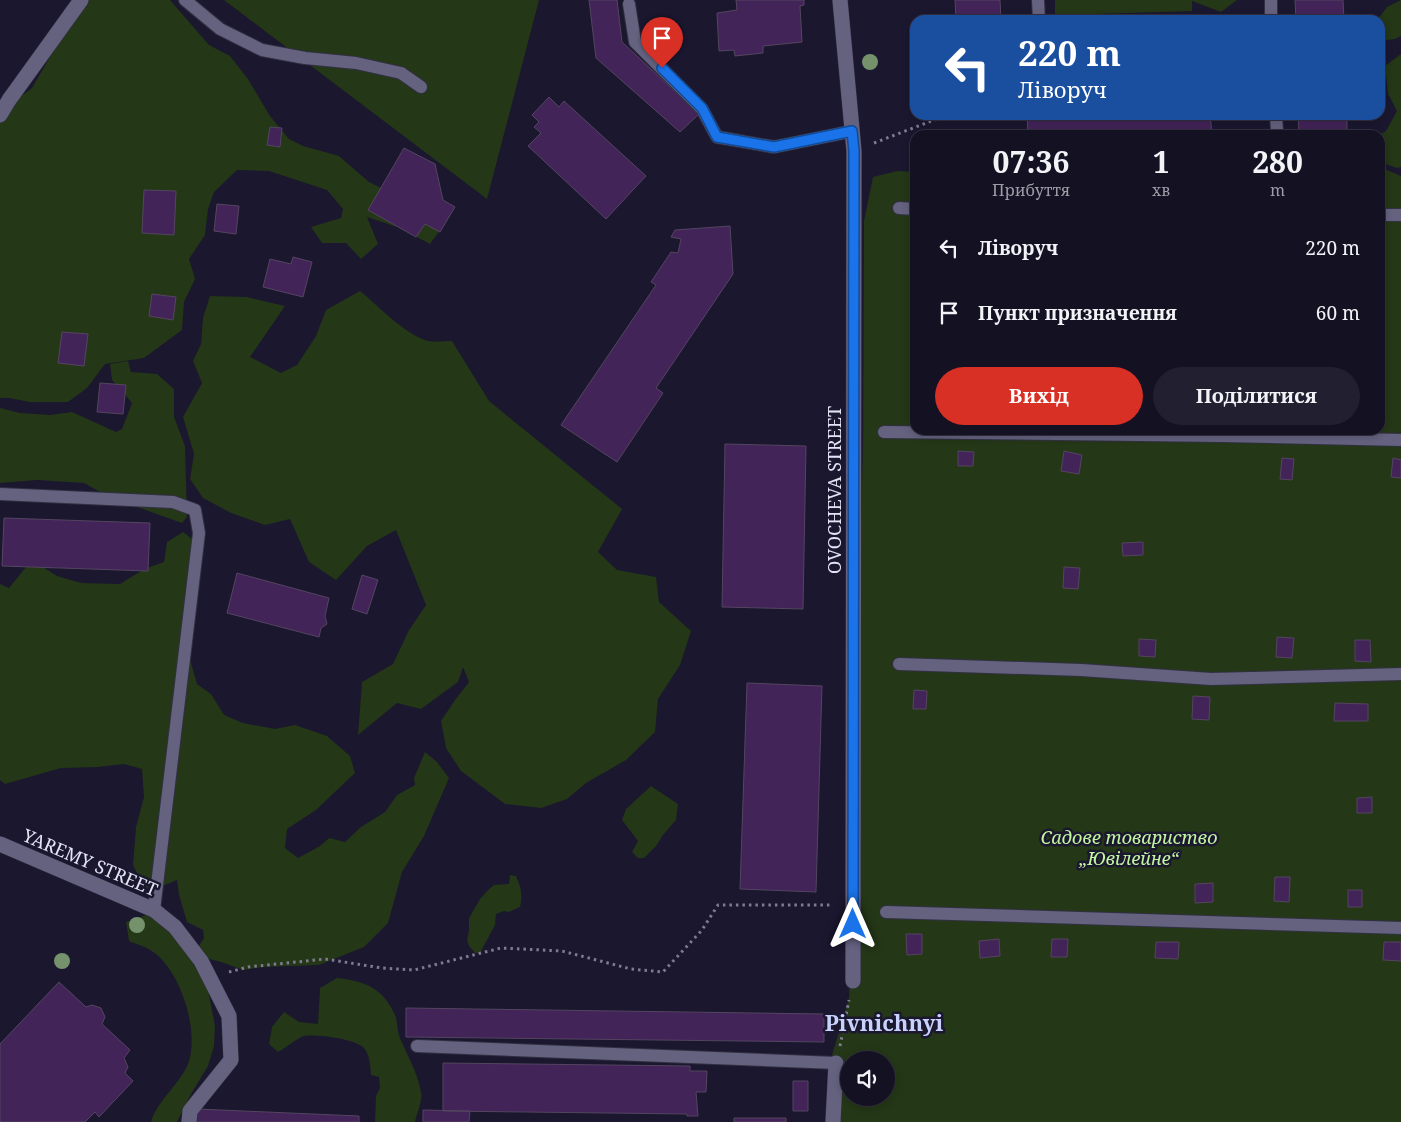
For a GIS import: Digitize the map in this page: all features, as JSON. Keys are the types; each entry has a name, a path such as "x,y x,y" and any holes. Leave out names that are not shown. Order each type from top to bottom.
{"street":[{"path":"0,115 81,0"},
{"name":"OVOCHEVA STREET","path":"840,0 854,151 853,981"},
{"name":"YAREMY STREET","path":"0,844 154,910 175,926 201,961 229,1016 231,1060 190,1111 189,1122"},
{"path":"833,1122 836,1064"}],"lane":[{"path":"185,0 220,29 262,50 304,58 356,63 401,73 421,87"},
{"path":"1038,0 1039,15"},
{"path":"1271,15 1272,0"},
{"path":"628,4 636,42 702,108 717,137 774,147 852,131"},
{"path":"899,208 910,209"},
{"path":"1385,215 1401,215"},
{"path":"884,432 910,432"},
{"path":"1078,435 1401,440"},
{"path":"0,494 173,502 195,510 199,533 154,910"},
{"path":"899,664 1081,670 1211,679 1401,674"},
{"path":"886,912 1401,928"},
{"path":"417,1046 836,1064"}],"path":[{"path":"854,151 934,120"},
{"path":"209,977 248,967 325,959 382,968 414,970 501,948 562,951 632,969 663,972 702,930 718,904 853,906"},
{"path":"836,1064 853,981"}],"green space":[{"path":"77,0 170,0 209,45 230,56 248,79 270,116 289,139 303,146 339,156 369,182 415,205 443,226 430,244 400,228 367,217 378,244 361,259 346,243 322,243 311,227 341,218 343,209 327,190 269,171 237,170 214,192 208,209 205,235 189,259 195,279 184,302 182,330 144,358 105,364 87,388 68,402 30,402 0,398 0,112 32,88 51,55"},
{"path":"224,0 539,0 487,199"},
{"path":"1055,0 1237,0 1221,12 1192,1 1192,11 1055,15"},
{"path":"1401,0 1401,36 1385,40 1385,15 1381,15 1387,7"},
{"path":"1401,54 1401,167 1397,168 1385,164 1385,132 1397,111 1388,94 1385,66"},
{"name":"Садове товариство „Ювілейне“","path":"1385,169 1401,176 1401,1122 835,1122 839,1088 832,1055 849,998 863,447 864,221 873,177 897,171 910,172 910,435 1385,435"},
{"path":"360,291 399,325 416,336 431,341 452,341 489,401 622,509 598,552 617,570 656,577 659,602 691,631 680,665 658,699 655,732 626,760 586,783 567,799 541,808 505,804 461,771 446,748 441,721 469,682 463,667 458,682 421,709 397,703 358,735 362,682 393,664 409,630 426,605 396,530 367,546 336,580 309,562 290,519 265,525 231,513 203,498 190,479 194,454 183,417 202,383 193,361 201,344 203,318 210,296 247,297 285,306 250,357 281,373 297,365 316,336 326,310"},
{"path":"128,361 131,372 157,374 174,389 174,417 185,446 187,517 182,523 109,497 84,483 37,480 0,483 0,408 20,413 50,415 72,412 116,432 122,429 132,403 112,380 110,364"},
{"path":"183,532 192,539 192,577 188,617 193,640 189,656 197,684 211,694 224,715 243,723 275,729 295,725 327,736 350,756 355,773 316,810 287,829 285,848 298,858 320,846 329,838 345,842 361,827 385,812 397,795 415,785 414,778 425,752 437,762 449,778 424,836 402,872 388,923 364,947 319,965 263,967 243,970 193,955 204,938 203,930 187,922 179,895 177,880 151,891 143,885 133,865 136,827 144,797 142,769 124,764 61,768 5,784 0,780 0,584 9,588 26,567 43,567 57,576 81,583 120,584 144,569 164,562 167,542"},
{"path":"651,786 678,804 676,820 644,858 638,858 632,852 638,841 622,820 626,809"},
{"path":"510,875 516,876 519,884 521,895 520,907 509,912 504,911 496,914 495,925 480,953 475,953 467,940 469,918 480,899 488,890 494,885 509,884"},
{"path":"146,915 159,920 177,935 208,990 215,1026 214,1046 208,1066 177,1122 151,1122 158,1107 188,1064 192,1036 190,1020 180,987 163,961 151,950 129,941 126,922"},
{"path":"337,978 356,981 372,988 385,998 390,1006 396,1018 400,1038 420,1085 420,1107 415,1122 375,1122 376,1096 380,1088 379,1077 371,1075 367,1054 360,1045 336,1038 310,1036 302,1037 278,1052 269,1044 272,1027 284,1012 299,1022 318,1024 320,988"}],"building":[{"path":"589,0 617,0 622,42 699,114 680,132 596,58"},
{"path":"736,0 804,0 804,5 800,6 802,42 763,46 763,53 735,56 734,50 719,51 717,13 737,10"},
{"path":"955,0 1000,0 1001,15 956,15"},
{"path":"1295,0 1343,0 1344,15 1296,15"},
{"path":"549,97 559,107 564,101 646,176 606,219 528,146 541,133 534,127 539,122 532,115"},
{"path":"1027,120 1211,120 1212,130 1028,130"},
{"path":"1298,120 1347,120 1347,130 1299,130"},
{"path":"270,127 282,128 280,147 267,145"},
{"path":"404,148 435,164 443,200 455,207 440,232 425,224 416,237 368,210"},
{"path":"144,190 176,191 174,235 142,233"},
{"path":"217,204 239,206 236,234 214,231"},
{"path":"730,226 733,274 656,388 663,393 617,462 561,425 656,285 651,282 671,252 678,253 681,239 671,237 675,230"},
{"path":"293,257 312,262 303,297 263,287 270,259 291,264"},
{"path":"152,294 176,297 173,320 149,316"},
{"path":"62,332 88,334 84,366 58,363"},
{"path":"100,383 126,385 123,414 97,412"},
{"path":"725,444 806,446 803,609 722,607"},
{"path":"958,451 974,452 973,466 958,466"},
{"path":"1064,451 1082,455 1079,474 1061,471"},
{"path":"1282,458 1294,459 1292,480 1280,479"},
{"path":"1393,458 1401,460 1401,478 1391,477"},
{"path":"4,518 150,523 148,571 2,566"},
{"path":"1143,542 1143,555 1123,556 1122,543"},
{"path":"1064,567 1080,568 1078,589 1063,588"},
{"path":"237,573 329,598 325,616 327,624 321,628 319,637 227,613"},
{"path":"362,575 378,580 367,614 352,609"},
{"path":"1277,637 1294,638 1292,658 1276,657"},
{"path":"1139,639 1156,640 1155,657 1139,656"},
{"path":"1355,640 1370,640 1371,662 1355,661"},
{"path":"747,683 822,686 816,892 740,889"},
{"path":"914,690 927,691 926,709 913,709"},
{"path":"1193,696 1210,697 1209,720 1192,719"},
{"path":"1335,703 1368,704 1368,721 1334,721"},
{"path":"1372,797 1372,813 1357,813 1357,798"},
{"path":"1275,877 1290,877 1289,902 1274,901"},
{"path":"1213,883 1213,902 1195,903 1195,884"},
{"path":"1348,890 1362,890 1362,907 1348,907"},
{"path":"906,934 922,934 922,954 907,955"},
{"path":"999,939 1000,956 980,958 979,941"},
{"path":"1052,939 1068,939 1067,957 1051,957"},
{"path":"1156,942 1179,942 1178,959 1155,958"},
{"path":"1384,942 1401,942 1401,961 1383,960"},
{"path":"59,982 86,1007 92,1005 101,1008 105,1017 102,1024 130,1050 124,1058 128,1067 125,1073 133,1081 99,1117 95,1112 85,1122 0,1122 0,1044"},
{"path":"406,1008 824,1014 824,1042 406,1037"},
{"path":"443,1063 690,1066 690,1071 707,1071 706,1092 696,1092 698,1116 687,1116 687,1114 443,1111"},
{"path":"793,1081 808,1081 808,1111 793,1111"},
{"path":"197,1109 359,1116 359,1122 196,1122"},
{"path":"423,1110 470,1111 469,1122 423,1122"},
{"path":"734,1118 786,1118 786,1122 734,1122"}],"district":[{"name":"Pivnichnyi","path":"884,1023"}],"route":[{"path":"662,68 702,108 717,137 774,147 852,131 854,151 853,924"}]}
